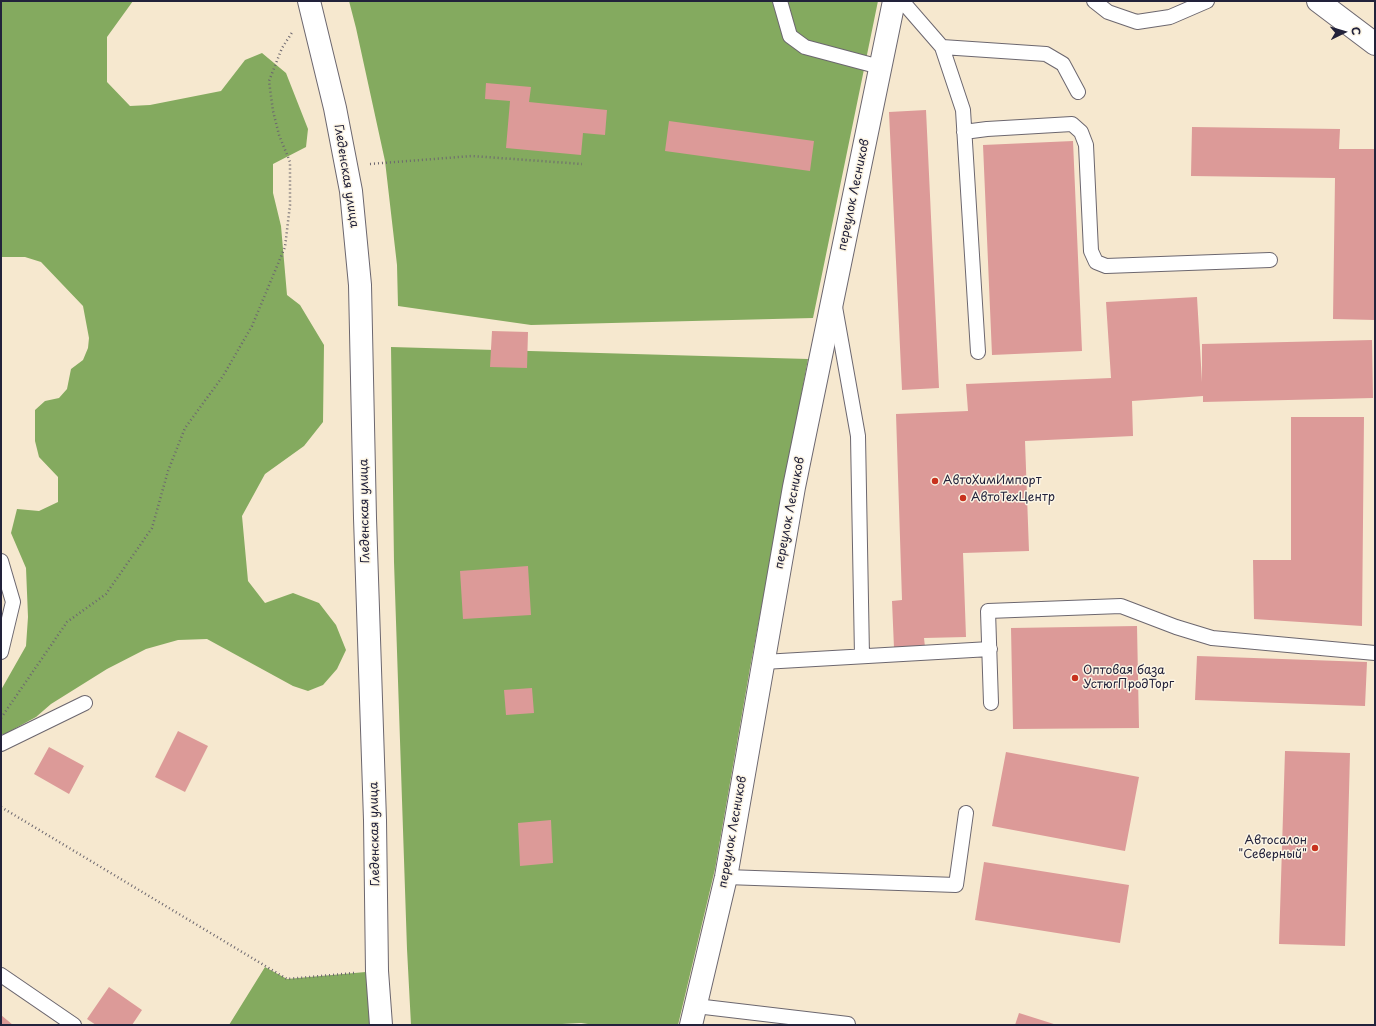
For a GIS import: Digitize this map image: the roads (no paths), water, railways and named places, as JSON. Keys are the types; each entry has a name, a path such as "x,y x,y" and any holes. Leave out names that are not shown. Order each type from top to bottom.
{"main road":[{"name":"переулок Лесников","path":"694,1015 726,877 794,487 894,1"},
{"path":"1318,1 1375,44"},
{"name":"Гледенская улица","path":"309,3 335,108 351,191 360,284 364,518 375,820 377,971 381,1025"}],"lane":[{"path":"780,1 790,36 805,47 880,67"},
{"path":"902,1 942,47 963,110 978,352"},
{"path":"1094,1 1108,12 1137,22 1170,17 1207,1"},
{"path":"942,47 1046,54 1063,64 1078,92"},
{"path":"964,132 987,129 1072,124 1081,132 1086,145 1092,251 1096,262 1106,266 1270,260"},
{"path":"833,296 858,436 862,656"},
{"path":"1,561 13,602 1,652"},
{"path":"992,703 988,611 1121,606 1212,638 1375,652"},
{"path":"763,662 990,649"},
{"path":"1,744 84,703"},
{"path":"726,877 956,885 966,813"},
{"path":"1,975 74,1025"},
{"path":"694,1015 848,1025"}],"place":[{"name":"АвтоХимИмпорт","path":"935,481"},
{"name":"АвтоТехЦентр","path":"963,498"},
{"name":"Оптовая база УстюгПродТорг","path":"1075,678"},
{"name":"Автосалон \"Северный\"","path":"1315,848"}]}
